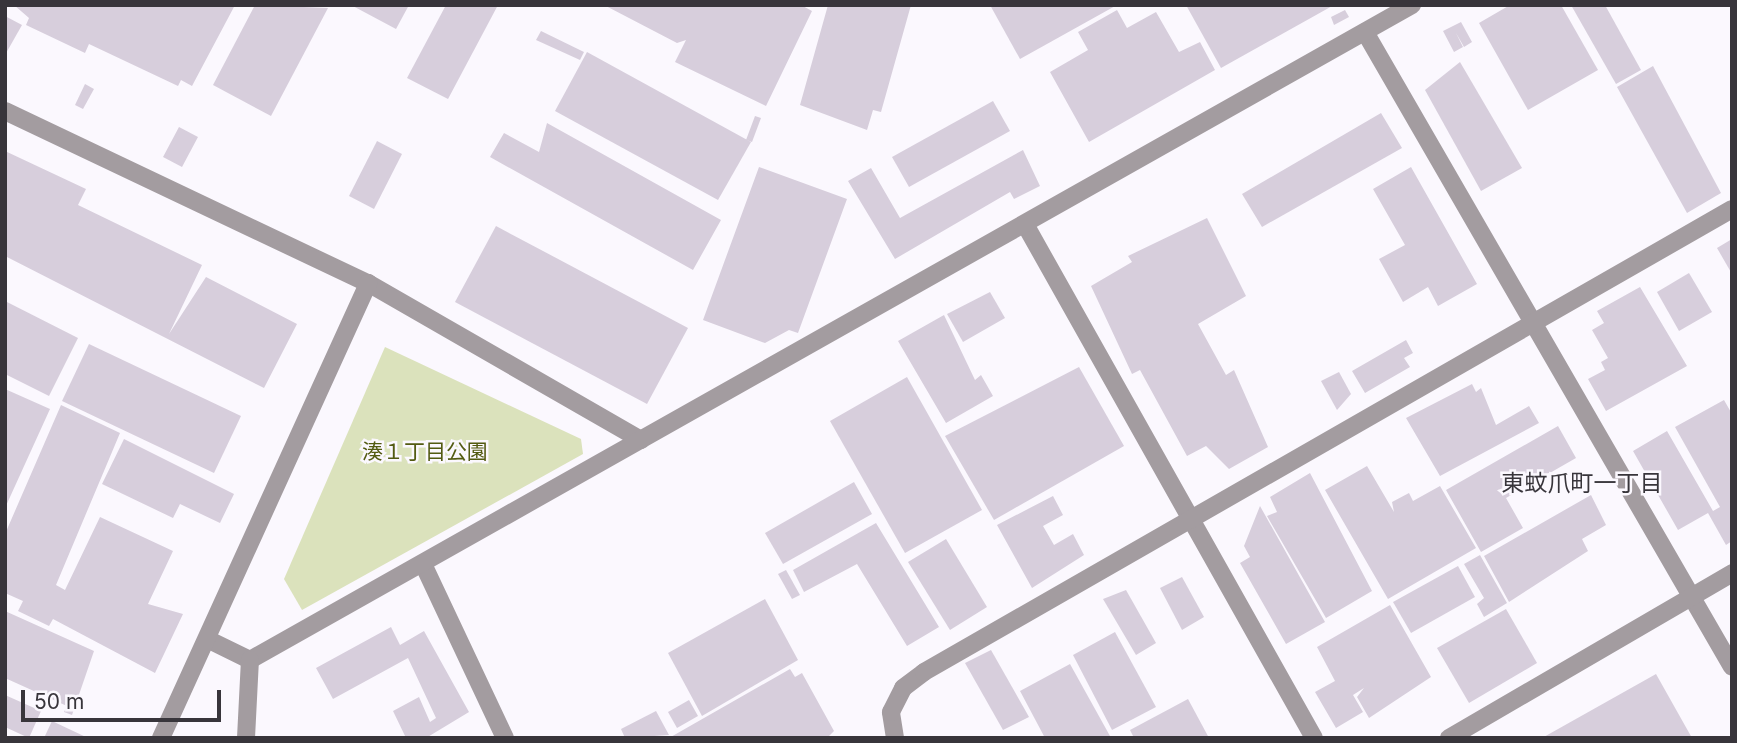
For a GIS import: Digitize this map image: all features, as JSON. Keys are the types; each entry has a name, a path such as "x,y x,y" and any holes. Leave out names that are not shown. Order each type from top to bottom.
{"street":[{"path":"250,660 424,566 641,440 1026,226 1412,5"},
{"path":"1365,32 1530,325 1732,667"},
{"path":"5,111 368,283 641,440"},
{"path":"895,738 891,712 904,688 924,672 1191,522 1732,209"},
{"path":"1026,226 1314,738"},
{"path":"162,738 368,283"},
{"path":"424,566 505,738"},
{"path":"1449,738 1732,573"},
{"path":"207,639 250,660"},
{"path":"246,738 250,660"}],"green space":[{"name":"湊１丁目公園","path":"385,347 581,439 583,454 302,610 284,579"}],"building":[{"path":"14,5 235,5 192,86 181,80 178,86 89,44 85,53 26,25 29,18"},
{"path":"255,5 328,8 271,116 213,85"},
{"path":"351,5 409,5 396,29"},
{"path":"446,5 498,5 448,99 407,78"},
{"path":"604,5 801,5 812,11 766,106 675,62 686,40 677,43"},
{"path":"828,5 911,5 881,112 873,110 867,130 800,105"},
{"path":"990,5 1117,5 1020,59"},
{"path":"1186,5 1334,5 1221,68"},
{"path":"1510,5 1561,5 1598,70 1528,110 1479,23"},
{"path":"1571,5 1605,5 1641,70 1616,84"},
{"path":"1117,10 1127,28 1156,12 1179,52 1200,42 1215,70 1089,142 1050,72 1088,50 1078,32"},
{"path":"1345,10 1349,17 1334,25 1331,17"},
{"path":"5,16 22,25 5,55"},
{"path":"1461,22 1472,42 1464,47 1456,33 1463,47 1454,52 1443,31"},
{"path":"541,31 584,52 580,60 536,40"},
{"path":"587,52 751,142 718,200 555,111"},
{"path":"1460,62 1522,168 1481,191 1425,90"},
{"path":"1653,66 1721,193 1687,213 1617,87"},
{"path":"85,84 94,89 83,109 75,105"},
{"path":"993,101 1010,131 909,187 892,157"},
{"path":"1381,113 1402,148 1262,227 1242,194"},
{"path":"755,116 761,118 752,142 746,140"},
{"path":"547,123 721,220 693,270 490,157 504,133 539,152"},
{"path":"179,127 198,137 182,167 163,157"},
{"path":"377,141 402,154 374,209 349,196"},
{"path":"1023,150 1040,186 1014,199 1010,192 895,259 848,181 871,168 900,218"},
{"path":"5,151 86,189 78,205 202,265 169,334 206,277 297,324 264,388 5,256"},
{"path":"759,167 847,199 798,333 789,330 765,343 703,320"},
{"path":"1411,167 1477,284 1438,306 1428,287 1403,302 1379,259 1405,245 1373,189"},
{"path":"1207,218 1246,296 1198,324 1226,375 1234,370 1268,447 1229,469 1206,446 1187,456 1140,370 1132,374 1091,286 1132,262 1128,256"},
{"path":"496,226 688,328 647,404 455,302"},
{"path":"1732,239 1732,274 1717,248"},
{"path":"1689,273 1712,312 1679,331 1657,292"},
{"path":"1640,287 1687,366 1606,411 1588,379 1605,370 1601,362 1608,358 1592,330 1604,323 1597,311"},
{"path":"990,292 1005,318 963,342 947,314"},
{"path":"5,301 78,338 49,396 5,374"},
{"path":"944,315 975,380 981,375 993,396 946,423 898,341"},
{"path":"1406,340 1413,353 1404,358 1410,367 1365,393 1352,371"},
{"path":"89,344 241,416 214,473 62,401"},
{"path":"1079,367 1124,446 994,520 945,436"},
{"path":"1339,372 1351,394 1337,410 1321,381"},
{"path":"907,377 982,510 905,553 830,421"},
{"path":"1472,384 1476,392 1481,388 1496,425 1529,406 1539,423 1440,476 1406,418"},
{"path":"5,389 50,409 5,508"},
{"path":"1724,400 1732,414 1732,541 1726,545 1708,513 1678,530 1633,451 1667,431 1713,511 1720,507 1675,427"},
{"path":"61,405 120,433 56,585 65,590 100,517 173,551 148,604 183,614 155,673 53,619 49,626 18,611 23,601 5,593 5,534"},
{"path":"1558,426 1576,458 1506,498 1523,528 1481,552 1446,490"},
{"path":"124,439 234,494 220,523 180,504 173,518 102,484"},
{"path":"1367,466 1394,512 1392,502 1409,493 1413,501 1440,486 1476,548 1388,599 1325,490"},
{"path":"1310,473 1372,591 1326,618 1267,516 1277,512 1270,497"},
{"path":"854,482 872,514 783,564 765,533"},
{"path":"1591,495 1606,525 1582,539 1588,551 1509,602 1484,556"},
{"path":"1053,496 1063,515 1043,526 1054,545 1073,534 1084,555 1032,588 997,525"},
{"path":"1260,506 1325,622 1286,644 1240,563 1250,557 1244,546"},
{"path":"876,523 939,627 907,646 857,564 804,592 793,570"},
{"path":"946,539 987,607 950,630 908,562"},
{"path":"1480,555 1507,603 1484,617 1477,604 1484,598 1464,564"},
{"path":"1458,566 1475,597 1411,633 1393,602"},
{"path":"786,570 800,595 792,599 778,574"},
{"path":"1182,577 1204,617 1182,630 1160,588"},
{"path":"1126,590 1156,643 1136,655 1103,599"},
{"path":"765,599 798,660 702,716 668,653"},
{"path":"1390,605 1431,677 1369,718 1357,697 1364,688 1353,695 1363,712 1336,728 1315,692 1335,681 1317,647"},
{"path":"1506,609 1537,663 1469,703 1437,648"},
{"path":"5,611 94,651 72,715 64,712 67,706 5,678"},
{"path":"391,627 400,645 424,631 469,712 426,738 406,738 393,711 419,697 430,722 436,718 408,658 333,699 316,668"},
{"path":"1115,632 1156,707 1112,730 1073,655"},
{"path":"991,650 1029,717 1003,730 965,663"},
{"path":"1070,664 1110,736 1045,738 1020,691"},
{"path":"790,669 795,677 802,673 834,731 827,738 669,738"},
{"path":"1656,674 1692,738 1542,738"},
{"path":"5,695 41,711 29,738 5,727"},
{"path":"1188,699 1209,738 1134,738 1130,730"},
{"path":"689,700 698,716 677,728 668,712"},
{"path":"656,711 669,735 625,738 621,729"},
{"path":"52,721 88,738 44,738"}],"district":[{"name":"東蚊爪町一丁目","path":"1582,483"}]}
